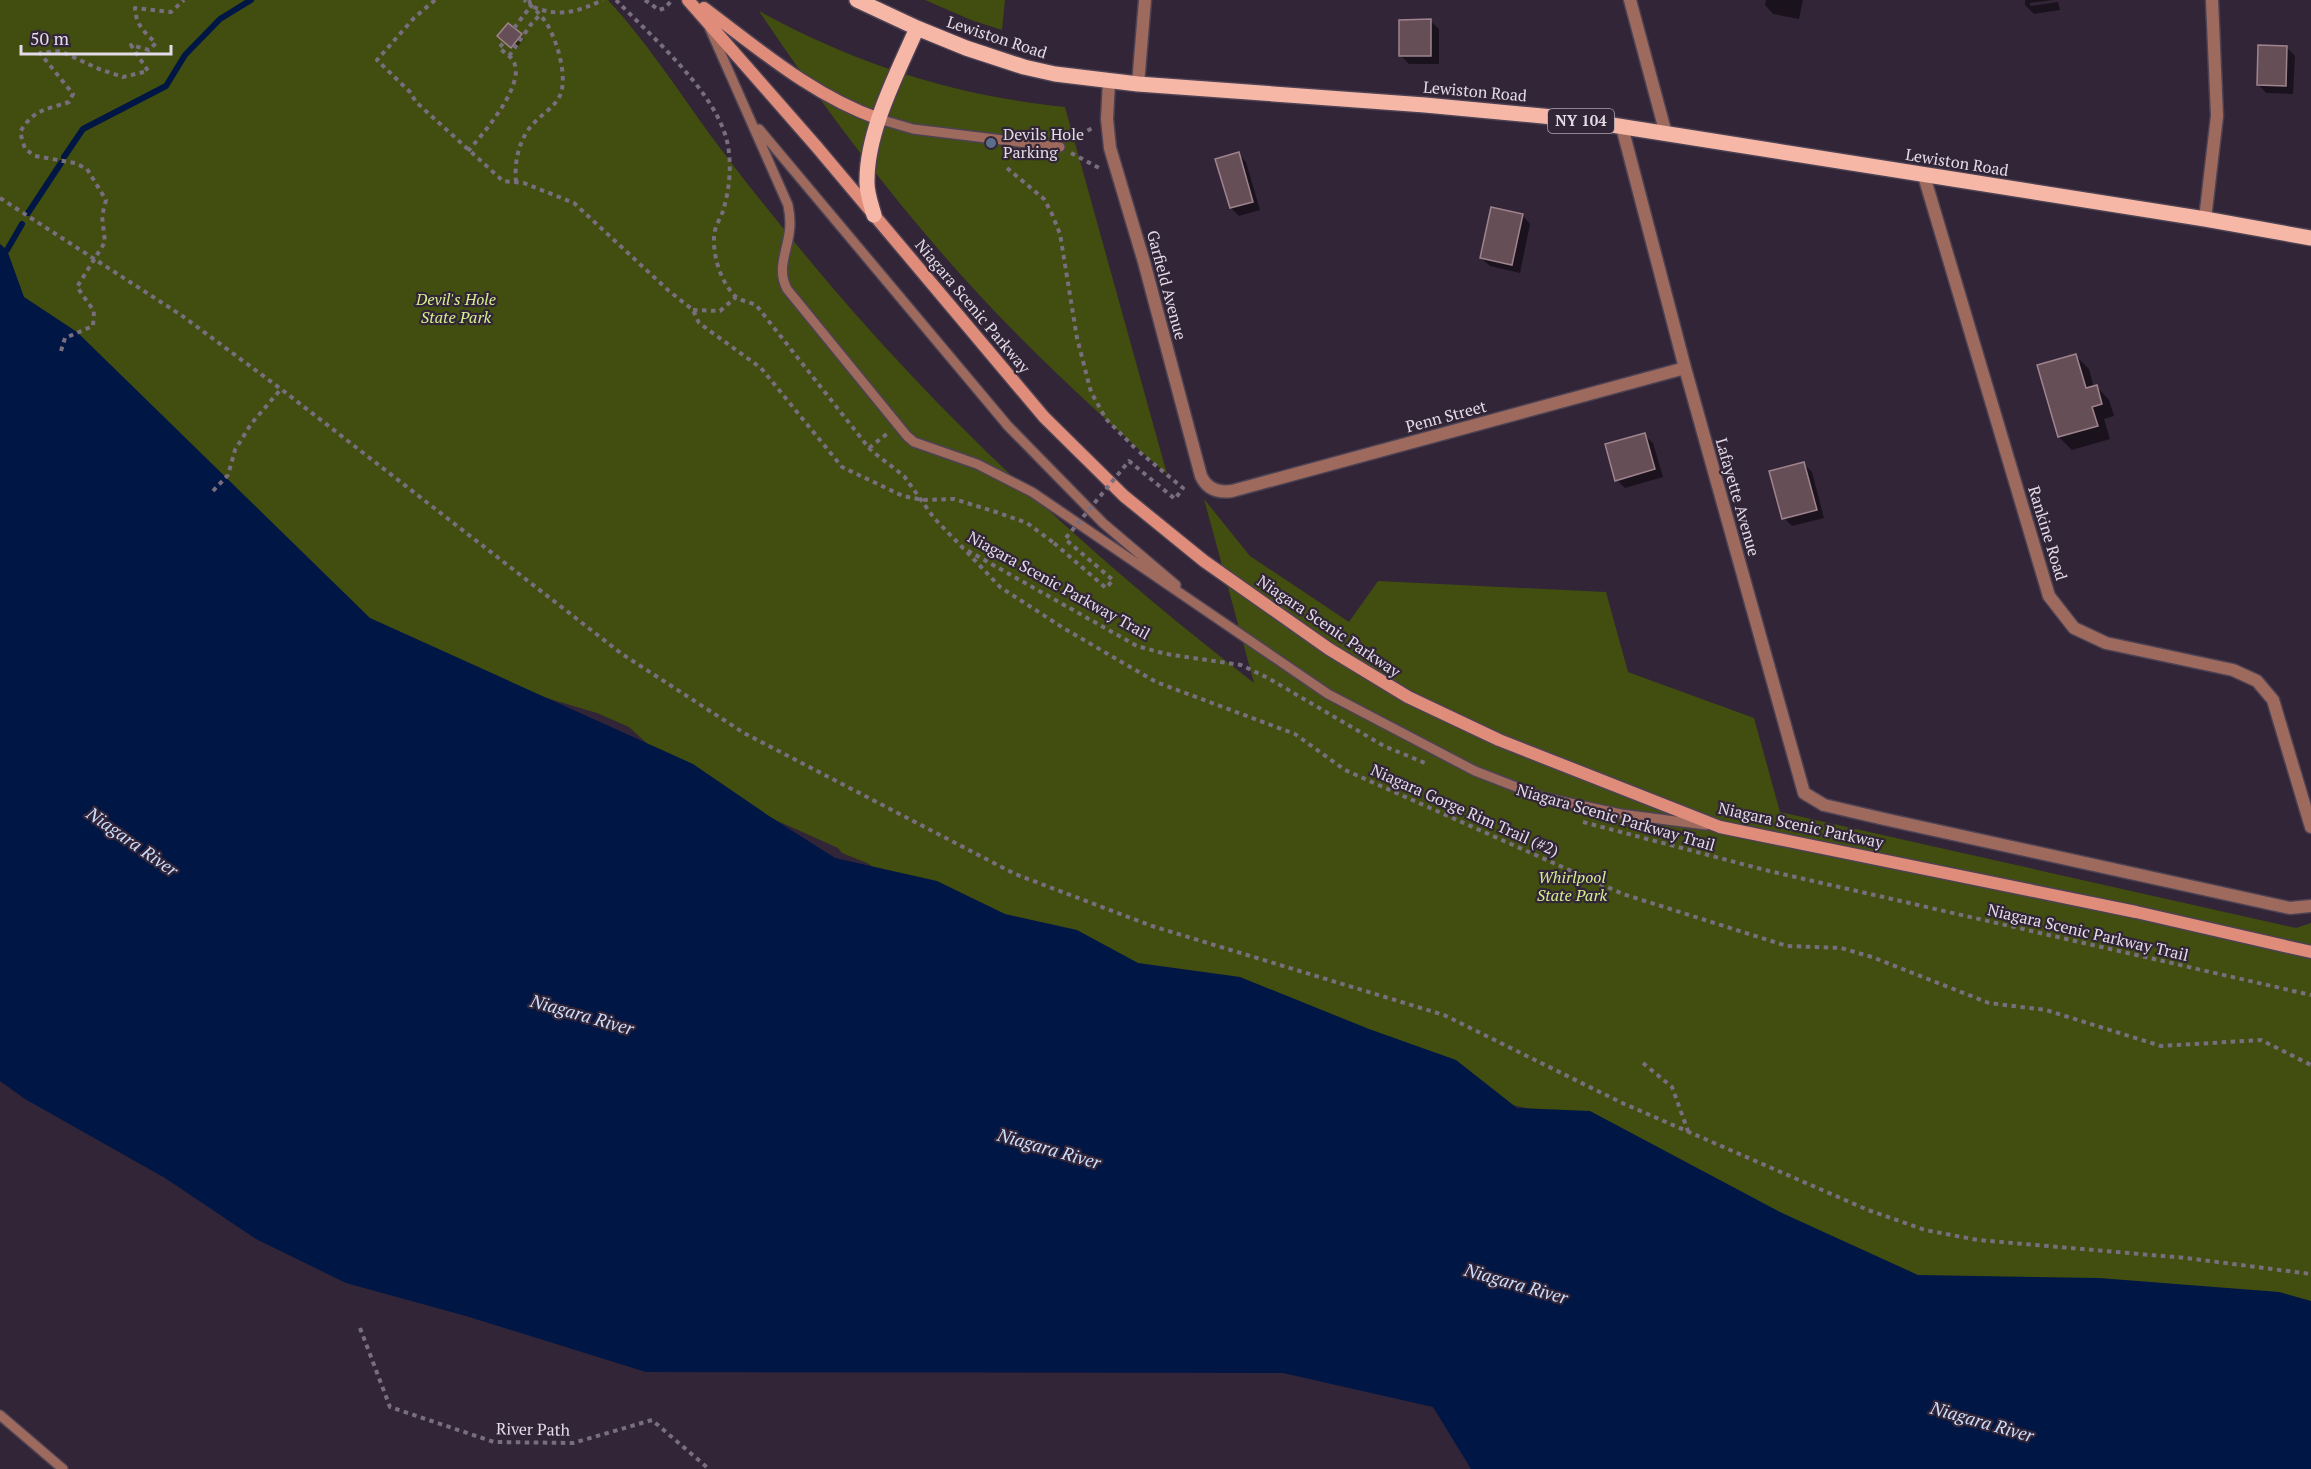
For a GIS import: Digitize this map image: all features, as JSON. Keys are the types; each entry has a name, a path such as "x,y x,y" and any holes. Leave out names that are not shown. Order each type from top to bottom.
{"main road":[{"name":"Niagara Scenic Parkway","path":"690,0 1044,417 1124,496 1204,561 1329,649 1408,697 1499,740 1720,827 2136,912 2311,952"},
{"path":"690,0 829,98 879,119"},
{"name":"Lewiston Road","path":"857,0 975,52 1055,74 1138,84 1478,109 1574,119 2205,219 2311,238"},
{"path":"874,215 867,182 873,142 879,119 917,28"}],"street":[{"path":"1138,84 1145,0"},
{"path":"1630,0 1666,134"},
{"path":"2205,219 2217,116 2212,0"},
{"name":"Garfield Avenue","path":"1109,81 1108,136 1201,476 1207,485 1215,490"},
{"name":"Lafayette Avenue","path":"1622,127 1685,368 1804,794 1824,805 1884,819 2290,908 2311,906"},
{"name":"Rankine Road","path":"1924,176 2049,596 2074,628 2106,642 2233,670 2258,681 2273,700 2311,827"},
{"name":"Penn Street","path":"1215,490 1232,491 1685,368"}],"lane":[{"path":"705,18 788,206 790,233 782,263 783,281 787,289 914,442 976,464 1032,492 1328,694 1475,771 1542,797 1621,814 1720,827"},
{"path":"879,119 912,129 1060,147"},
{"path":"751,120 1008,426 1103,523 1215,619"},
{"path":"0,1415 63,1469"}],"path":[{"path":"61,351 65,338 93,326 94,311 77,287 105,242 102,216 106,200 87,169 75,163 35,156 25,149 20,132 29,117 39,111 69,102 73,94 40,53 60,51 123,77 147,71 130,45 149,50 156,43 141,29 135,19 135,8 171,12 184,0"},
{"path":"435,0 414,18 377,60 410,92 416,102 503,182 524,183 574,203 669,291 693,310 699,323 761,368 842,467 903,496 923,500 954,499 1027,524 1054,543 1107,588 1113,580 1065,539 1129,462 1175,499 1183,488 1137,450 1106,419 1091,392 1077,338 1060,234 1053,214 1044,199 1007,168"},
{"path":"516,182 515,164 522,142 534,122 559,99 563,89 561,64 549,29 527,0"},
{"path":"531,6 544,12 566,13 603,0"},
{"name":"Niagara Scenic Parkway Trail","path":"616,0 680,66 706,99 725,134 730,177 714,235 715,256 721,274 736,297 756,304 869,448 904,476 934,518 963,548 1137,646 1166,654 1241,665 1268,678 1384,746 1427,764"},
{"path":"645,0 659,10 666,8 672,0"},
{"path":"514,28 531,6"},
{"path":"509,56 532,22 540,15"},
{"path":"468,151 487,130 515,79 516,68 509,56 499,48 504,42"},
{"path":"1060,147 1107,119"},
{"path":"1060,147 1120,180"},
{"path":"0,198 181,315 281,389 622,654 744,733 1015,874 1152,926 1444,1015 1620,1102 1868,1210 1925,1230 1978,1240 2186,1258 2311,1274"},
{"path":"693,310 720,311 736,297"},
{"path":"213,491 228,475 235,450 251,424 281,389"},
{"path":"869,448 898,425"},
{"name":"Niagara Gorge Rim Trail (#2)","path":"963,548 1000,587 1065,629 1156,682 1295,734 1345,770 1623,894 1787,946 1840,948 1872,957 1989,1003 2046,1010 2161,1046 2261,1040 2311,1065"},
{"name":"Niagara Scenic Parkway Trail","path":"1582,822 1765,870 2311,995"},
{"path":"1643,1063 1672,1087 1688,1131"},
{"name":"River Path","path":"360,1328 390,1407 494,1442 573,1443 652,1420 709,1469"}],"green space":[{"path":"0,0 608,0 647,47 768,210 855,314 908,372 1017,481 1075,534 1193,635 1254,683 1204,499 1250,556 1349,622 1378,581 1606,592 1628,672 1754,718 1780,812 2296,928 2311,923 2311,1320 1941,1287 1578,1119 1489,1100 892,879 867,863 842,853 838,848 771,818 674,768 629,727 597,713 530,693 393,642 0,288"},
{"path":"925,0 1005,0 1002,30 971,20"},
{"path":"759,11 833,47 907,75 984,95 1065,107 1167,474 1040,357 950,263 858,150"}],"water":[{"name":"Niagara River","path":"0,244 7,250 24,297 77,332 370,618 693,764 835,858 937,881 1005,914 1077,930 1138,963 1240,977 1369,1029 1456,1060 1517,1108 1590,1111 1782,1213 1918,1275 2099,1278 2279,1292 2311,1301 2311,1469 1471,1469 1433,1407 1283,1373 646,1372 466,1316 346,1283 256,1239 165,1178 25,1099 0,1081"}],"building":[{"path":"1431,19 1431,56 1399,56 1399,20"},
{"path":"508,23 522,34 511,48 497,36"},
{"path":"2258,45 2287,46 2286,86 2257,85"},
{"path":"1239,152 1253,202 1230,208 1215,159"},
{"path":"1491,207 1523,214 1512,265 1480,258"},
{"path":"2076,354 2086,388 2097,385 2102,404 2092,407 2098,426 2058,437 2037,365"},
{"path":"1645,433 1655,469 1615,481 1605,444"},
{"path":"1804,462 1817,510 1782,519 1769,471"}],"waterway":[{"path":"64,157 83,129 166,86 185,55 220,19 251,0"},
{"path":"28,213 61,163"},
{"path":"7,250 22,224"}],"place":[{"name":"Devils Hole Parking","path":"991,143"}],"park label":[{"name":"Devil's Hole State Park","path":"456,308"},
{"name":"Whirlpool State Park","path":"1572,886"}]}
